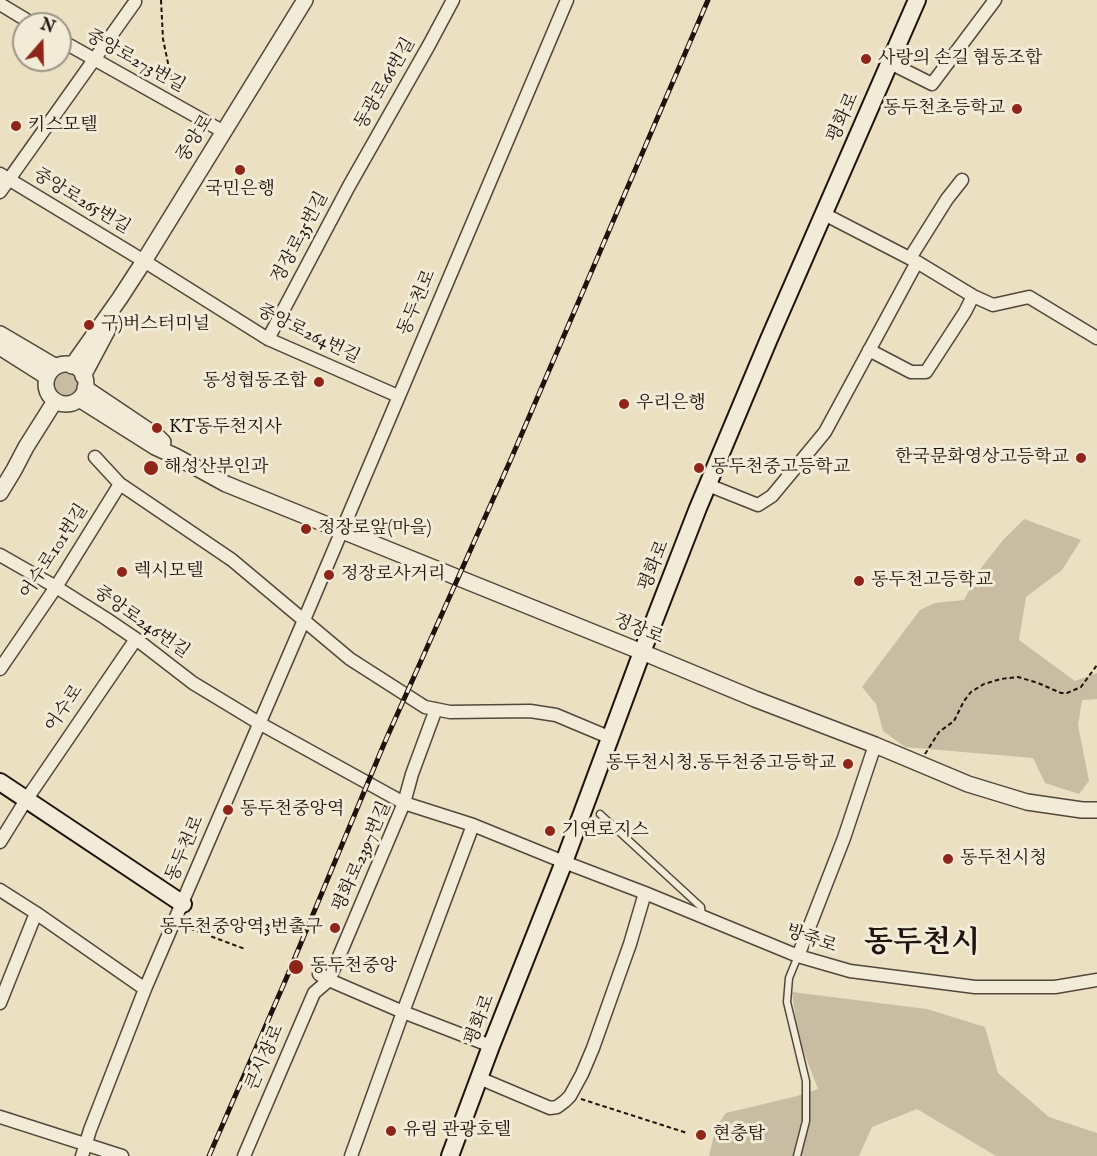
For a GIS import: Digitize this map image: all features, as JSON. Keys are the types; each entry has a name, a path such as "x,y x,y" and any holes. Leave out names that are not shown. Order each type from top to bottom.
{"main road":[{"name":"평화로","path":"450,1156 564,862 642,651 708,485 917,0"},
{"path":"0,782 183,904"}],"street":[{"name":"중앙로","path":"0,493 26,447 74,389 120,298 305,0"},
{"name":"동광로66번길","path":"349,186 453,0"},
{"name":"동두천로","path":"83,1151 145,989 567,0"},
{"path":"890,63 932,84 995,0"},
{"path":"0,192 5,176 94,60 135,1"},
{"path":"0,4 13,12"},
{"name":"중앙로273번길","path":"72,47 224,132"},
{"name":"중앙로265번길","path":"5,176 144,261"},
{"path":"708,485 758,505 772,496 825,432 870,350 913,260 947,199 962,180"},
{"name":"정장로35번길","path":"268,339 349,186"},
{"path":"824,214 913,260 973,296 993,305 1029,297 1097,338"},
{"name":"중앙로264번길","path":"144,261 268,339 398,396"},
{"path":"870,350 911,372 926,372 973,296"},
{"path":"0,334 52,372"},
{"path":"0,346 52,372"},
{"path":"62,365 74,389 50,396 46,383 52,372 62,365"},
{"name":"정장로","path":"74,389 158,437 175,456 226,484 968,784 1027,802 1097,810"},
{"path":"95,457 120,484 232,560 350,660 425,706 450,712 530,711 556,715 611,738"},
{"name":"어수로101번길","path":"0,669 56,587 120,484"},
{"name":"중앙로246번길","path":"0,555 56,587 136,639 193,683 259,723"},
{"name":"어수로","path":"0,842 136,639"},
{"path":"259,723 404,803 436,709"},
{"path":"798,956 844,838 874,745"},
{"name":"평화로2397번길","path":"324,977 404,803 473,825 564,862"},
{"path":"351,1156 473,825"},
{"name":"방죽로","path":"564,862 798,956 850,971 975,987 1055,987 1097,980"},
{"path":"0,890 145,989"},
{"path":"479,1078 550,1108 557,1107 570,1096 593,1048 630,944 645,893"},
{"path":"0,1003 36,913"},
{"path":"324,977 403,1012 491,1046"},
{"name":"큰시장로","path":"244,1156 314,993 324,977"},
{"path":"0,1117 83,1151 122,1156"}],"lane":[{"path":"600,814 700,907 702,917"},
{"path":"797,1156 806,1121 806,1081 787,1002 789,978 798,956"}],"path":[{"path":"161,0 163,39 177,106"},
{"path":"917,762 939,732 954,721 971,692 984,684 1018,677 1061,693 1067,693 1081,687 1097,665"},
{"path":"175,922 245,949"},
{"path":"570,1096 687,1133"}],"shaded area":[{"path":"66,373 74,376 77,384 74,392 66,395 58,392 55,384 58,376"},
{"path":"1024,519 1081,540 1062,570 1026,597 1019,640 1075,681 1097,673 1097,699 1082,700 1078,725 1089,781 1079,794 1045,783 1033,758 905,747 883,731 876,704 862,687 920,610 935,603 964,600 981,568 1003,540"},
{"path":"792,992 927,1009 985,1027 998,1073 1049,1117 1097,1133 1097,1156 996,1156 917,1109 872,1127 859,1156 709,1156 716,1127 726,1113 818,1089 803,1050"}],"railway":[{"path":"209,1156 384,744 511,459 708,0"}],"place":[{"name":"사랑의 손길 협동조합","path":"866,59"},
{"name":"동두천초등학교","path":"1017,109"},
{"name":"키스모텔","path":"16,126"},
{"name":"국민은행","path":"240,170"},
{"name":"구)버스터미널","path":"89,325"},
{"name":"동성협동조합","path":"319,382"},
{"name":"우리은행","path":"624,404"},
{"name":"KT동두천지사","path":"157,428"},
{"name":"한국문화영상고등학교","path":"1081,458"},
{"name":"해성산부인과","path":"151,468"},
{"name":"동두천중고등학교","path":"699,468"},
{"name":"정장로앞(마을)","path":"306,529"},
{"name":"렉시모텔","path":"122,572"},
{"name":"정장로사거리","path":"329,575"},
{"name":"동두천고등학교","path":"859,581"},
{"name":"동두천시청.동두천중고등학교","path":"848,764"},
{"name":"동두천중앙역","path":"228,810"},
{"name":"기연로지스","path":"550,831"},
{"name":"동두천시청","path":"948,859"},
{"name":"동두천중앙역3번출구","path":"335,928"},
{"name":"동두천중앙","path":"296,967"},
{"name":"유림 관광호텔","path":"391,1131"},
{"name":"현충탑","path":"701,1135"}],"district":[{"name":"동두천시","path":"922,945"}]}
